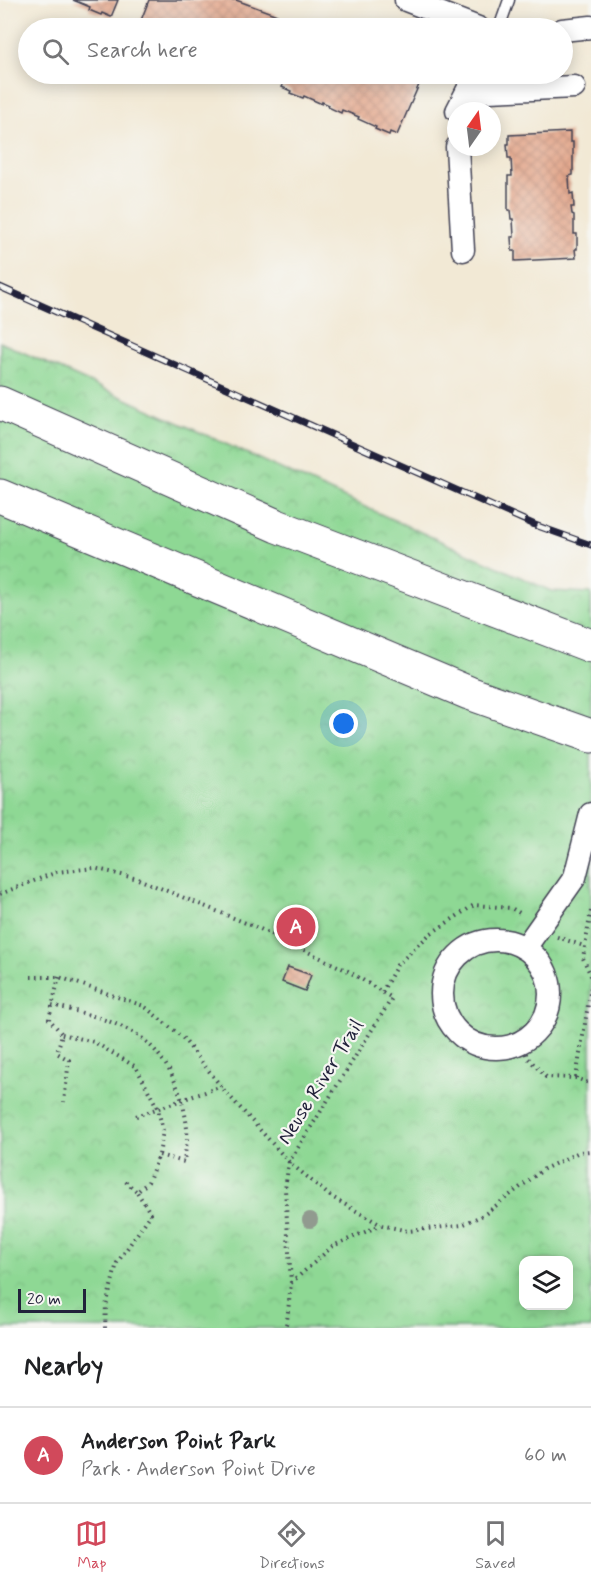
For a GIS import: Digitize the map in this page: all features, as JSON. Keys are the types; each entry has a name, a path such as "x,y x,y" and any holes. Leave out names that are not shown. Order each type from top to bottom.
{"highway":[{"path":"0,403 277,526 591,646"},
{"path":"0,496 469,693 591,736"}],"street":[{"path":"406,0 452,18"},
{"path":"573,29 591,27"},
{"path":"464,97 574,87"},
{"path":"458,156 463,250"},
{"path":"525,948 575,877 591,816"},
{"path":"491,940 509,941 525,948 537,958 546,971 550,986 550,1003 545,1019 535,1032 522,1042 506,1048 488,1048 471,1043 457,1033 446,1018 441,1001 442,984 448,967 459,953 474,944 491,940"}],"lane":[{"path":"503,18 509,0"}],"path":[{"path":"0,894 57,872 94,868 127,876 258,928 348,971 382,992 397,965 430,934 474,904 511,908 519,913"},
{"path":"591,911 583,958 591,976"},
{"path":"558,938 585,946"},
{"path":"31,977 59,977 144,1006 182,1037 289,1162 330,1196 381,1225 408,1231 462,1225 485,1214 544,1169 579,1152 591,1151"},
{"path":"59,977 49,1019 62,1034 94,1042 136,1067 158,1108 163,1131 159,1155 148,1182 137,1192"},
{"path":"576,1078 591,990"},
{"name":"Neuse River Trail","path":"285,1328 291,1283 285,1189 289,1162 392,998 382,992"},
{"path":"52,1005 96,1017 135,1034 152,1047 165,1062 182,1100 187,1132 184,1162 159,1155"},
{"path":"62,1034 57,1053 69,1060 64,1102"},
{"path":"522,1042 527,1057 546,1077 576,1078 591,1084"},
{"path":"136,1116 222,1086"},
{"path":"105,1328 106,1306 117,1263 151,1214 137,1192 123,1179"},
{"path":"291,1283 333,1246 381,1225"}],"green space":[{"path":"0,342 551,591 591,593 591,1328 0,1328"}],"building":[{"path":"73,0 118,0 111,17 89,10 90,7"},
{"path":"149,0 236,0 277,15 276,18 142,18"},
{"path":"283,84 419,84 397,135 390,132 389,135 358,119 359,117 342,110 341,113 328,107 329,105 304,96 303,98 282,87"},
{"path":"570,132 570,142 573,142 573,175 569,176 570,194 573,193 574,207 571,207 574,215 574,234 577,234 576,258 515,261 511,237 514,237 513,219 508,210 508,176 512,176 511,158 508,158 509,135"},
{"path":"288,967 311,975 305,991 282,982"}],"railway":[{"path":"0,287 535,525 591,545"}],"place":[{"name":"Anderson Point Park","path":"296,927"}]}
